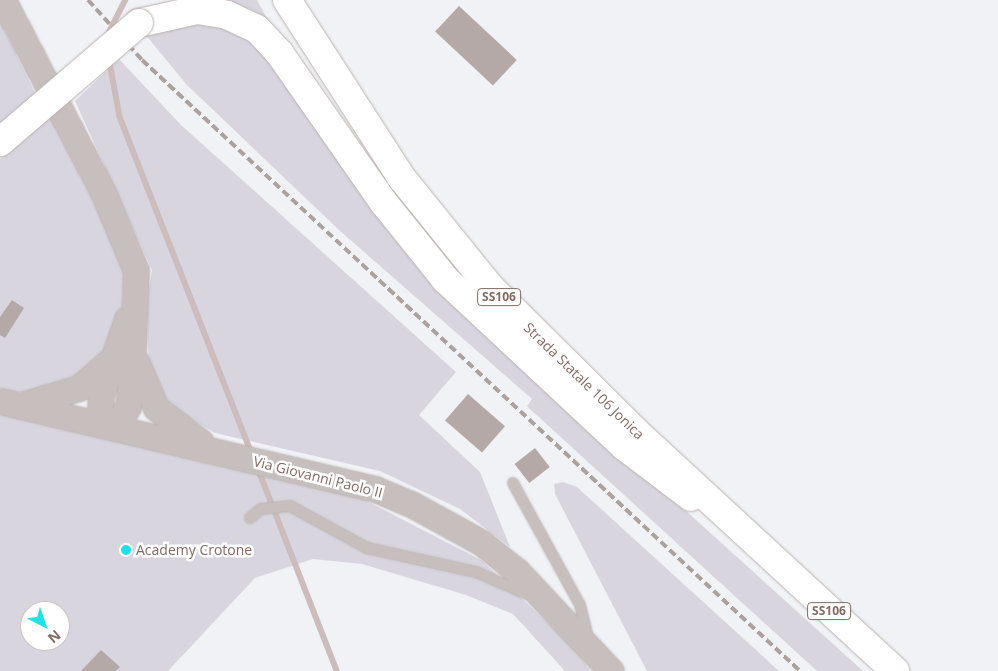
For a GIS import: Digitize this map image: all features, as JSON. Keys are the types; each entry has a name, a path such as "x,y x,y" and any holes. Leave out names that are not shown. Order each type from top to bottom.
{"main road":[{"path":"139,23 155,0"},
{"path":"0,142 166,0"},
{"name":"Strada Statale 106 Jonica","path":"287,0 401,178 477,272 572,372 895,671"},
{"path":"139,23 197,10 227,15 257,29 280,54 384,204 465,300 624,446 764,551"}],"street":[{"path":"3,0 126,242 136,270 136,290 124,352 101,396 107,426"},
{"path":"8,403 79,388 124,352"},
{"path":"124,352 156,408 218,452"},
{"name":"Via Giovanni Paolo II","path":"8,403 375,489 448,522 494,552 554,606 611,671"}],"lane":[{"path":"513,483 580,605 590,645"},
{"path":"250,518 261,509 290,506 367,548 476,572 554,606"}],"shaded area":[{"path":"218,0 257,0 275,33"},
{"path":"203,19 254,40 517,358 863,671 817,671 531,410 527,406 532,399 339,230 187,85 144,33"},
{"path":"0,21 35,93 0,126"},
{"path":"119,59 181,125 456,372 419,415 480,472 510,547 460,509 380,471 215,433 174,409 157,389 149,371 147,301 152,270 75,101"},
{"path":"53,114 127,273 125,300 108,348 77,375 34,392 10,392 0,388 0,159"},
{"name":"Academy Crotone","path":"0,413 359,497 481,560 570,644 591,671 565,671 513,614 466,595 362,564 313,559 255,578 168,671 0,671"},
{"path":"563,482 577,487 779,671 647,671 555,494 554,484"}],"building":[{"path":"459,6 517,60 493,85 435,32"},
{"path":"12,300 24,308 5,338 0,335 0,317"},
{"path":"468,394 505,426 482,453 445,420"},
{"path":"535,448 550,467 529,483 515,464"},
{"path":"101,650 120,667 116,671 81,671"}],"waterway":[{"path":"108,34 125,0"},
{"path":"109,57 120,117 251,452"},
{"path":"258,468 337,671"}],"railway":[{"path":"88,0 142,60 800,671"}],"place":[{"name":"Academy Crotone","path":"126,550"}]}
